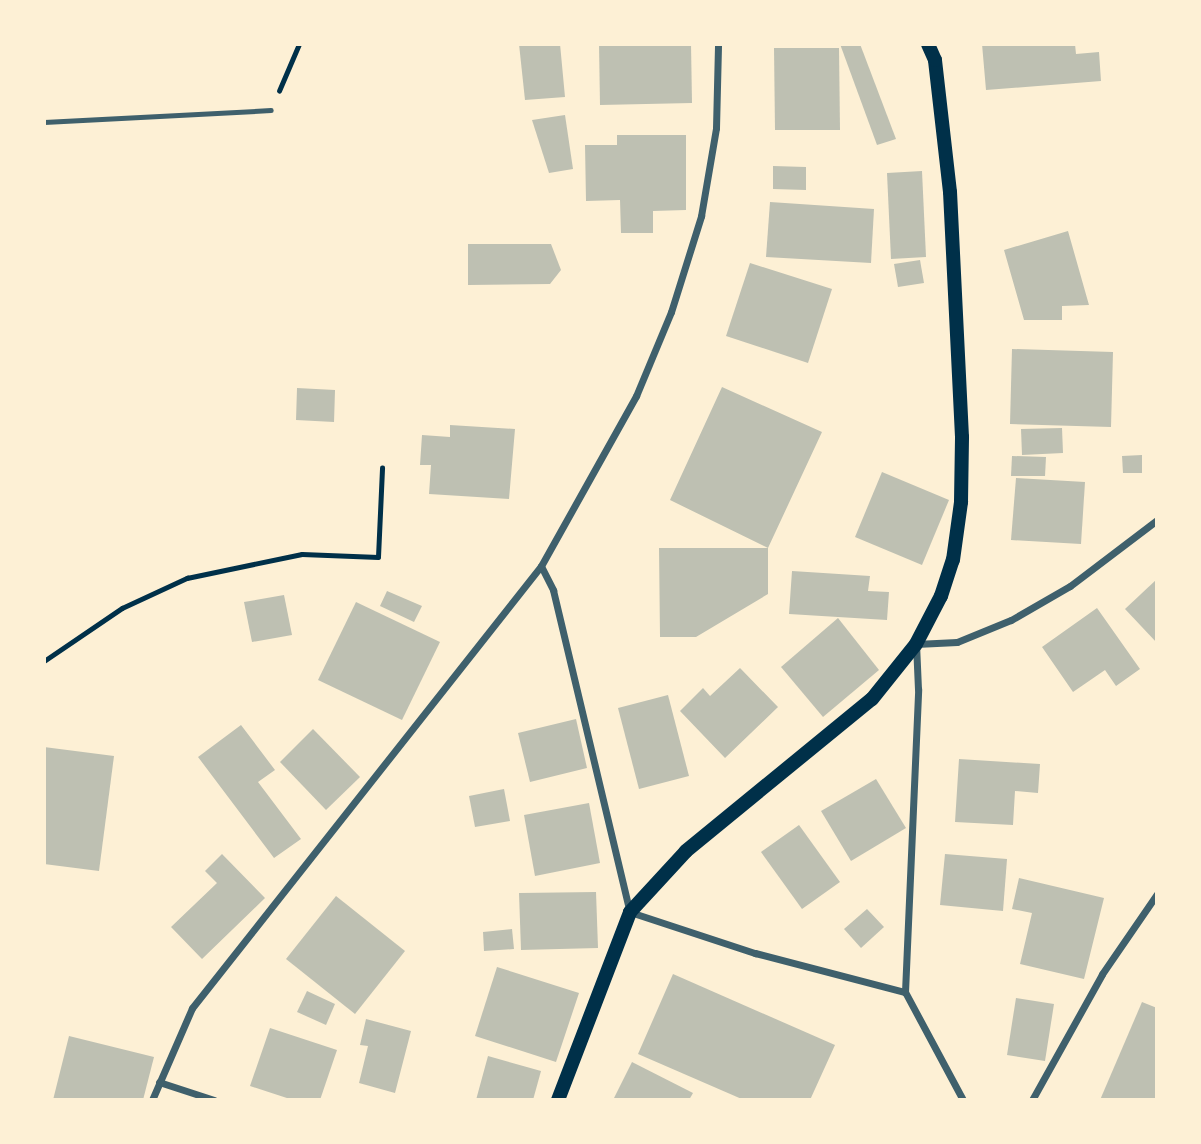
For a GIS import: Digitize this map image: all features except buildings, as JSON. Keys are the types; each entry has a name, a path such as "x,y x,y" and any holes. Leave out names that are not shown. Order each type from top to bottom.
{"main road":[{"path":"558,1100 630,912 686,851 872,699 916,645 941,596 953,559 962,450 950,192 935,60 928,44"}],"street":[{"path":"152,1100 191,1008 541,566 636,396 671,312 701,216 716,128 718,44"},
{"path":"963,1100 905,992 918,689 916,645 957,642 1011,620 1070,586 1157,520"},
{"path":"541,566 552,590 630,912 755,953 905,992"},
{"path":"1032,1100 1102,974 1157,894"},
{"path":"159,1082 214,1100"}],"lane":[{"path":"44,122 271,110"}],"path":[{"path":"271,110 299,44"},
{"path":"44,661 122,608 187,578 302,554 378,557 382,468"}]}
